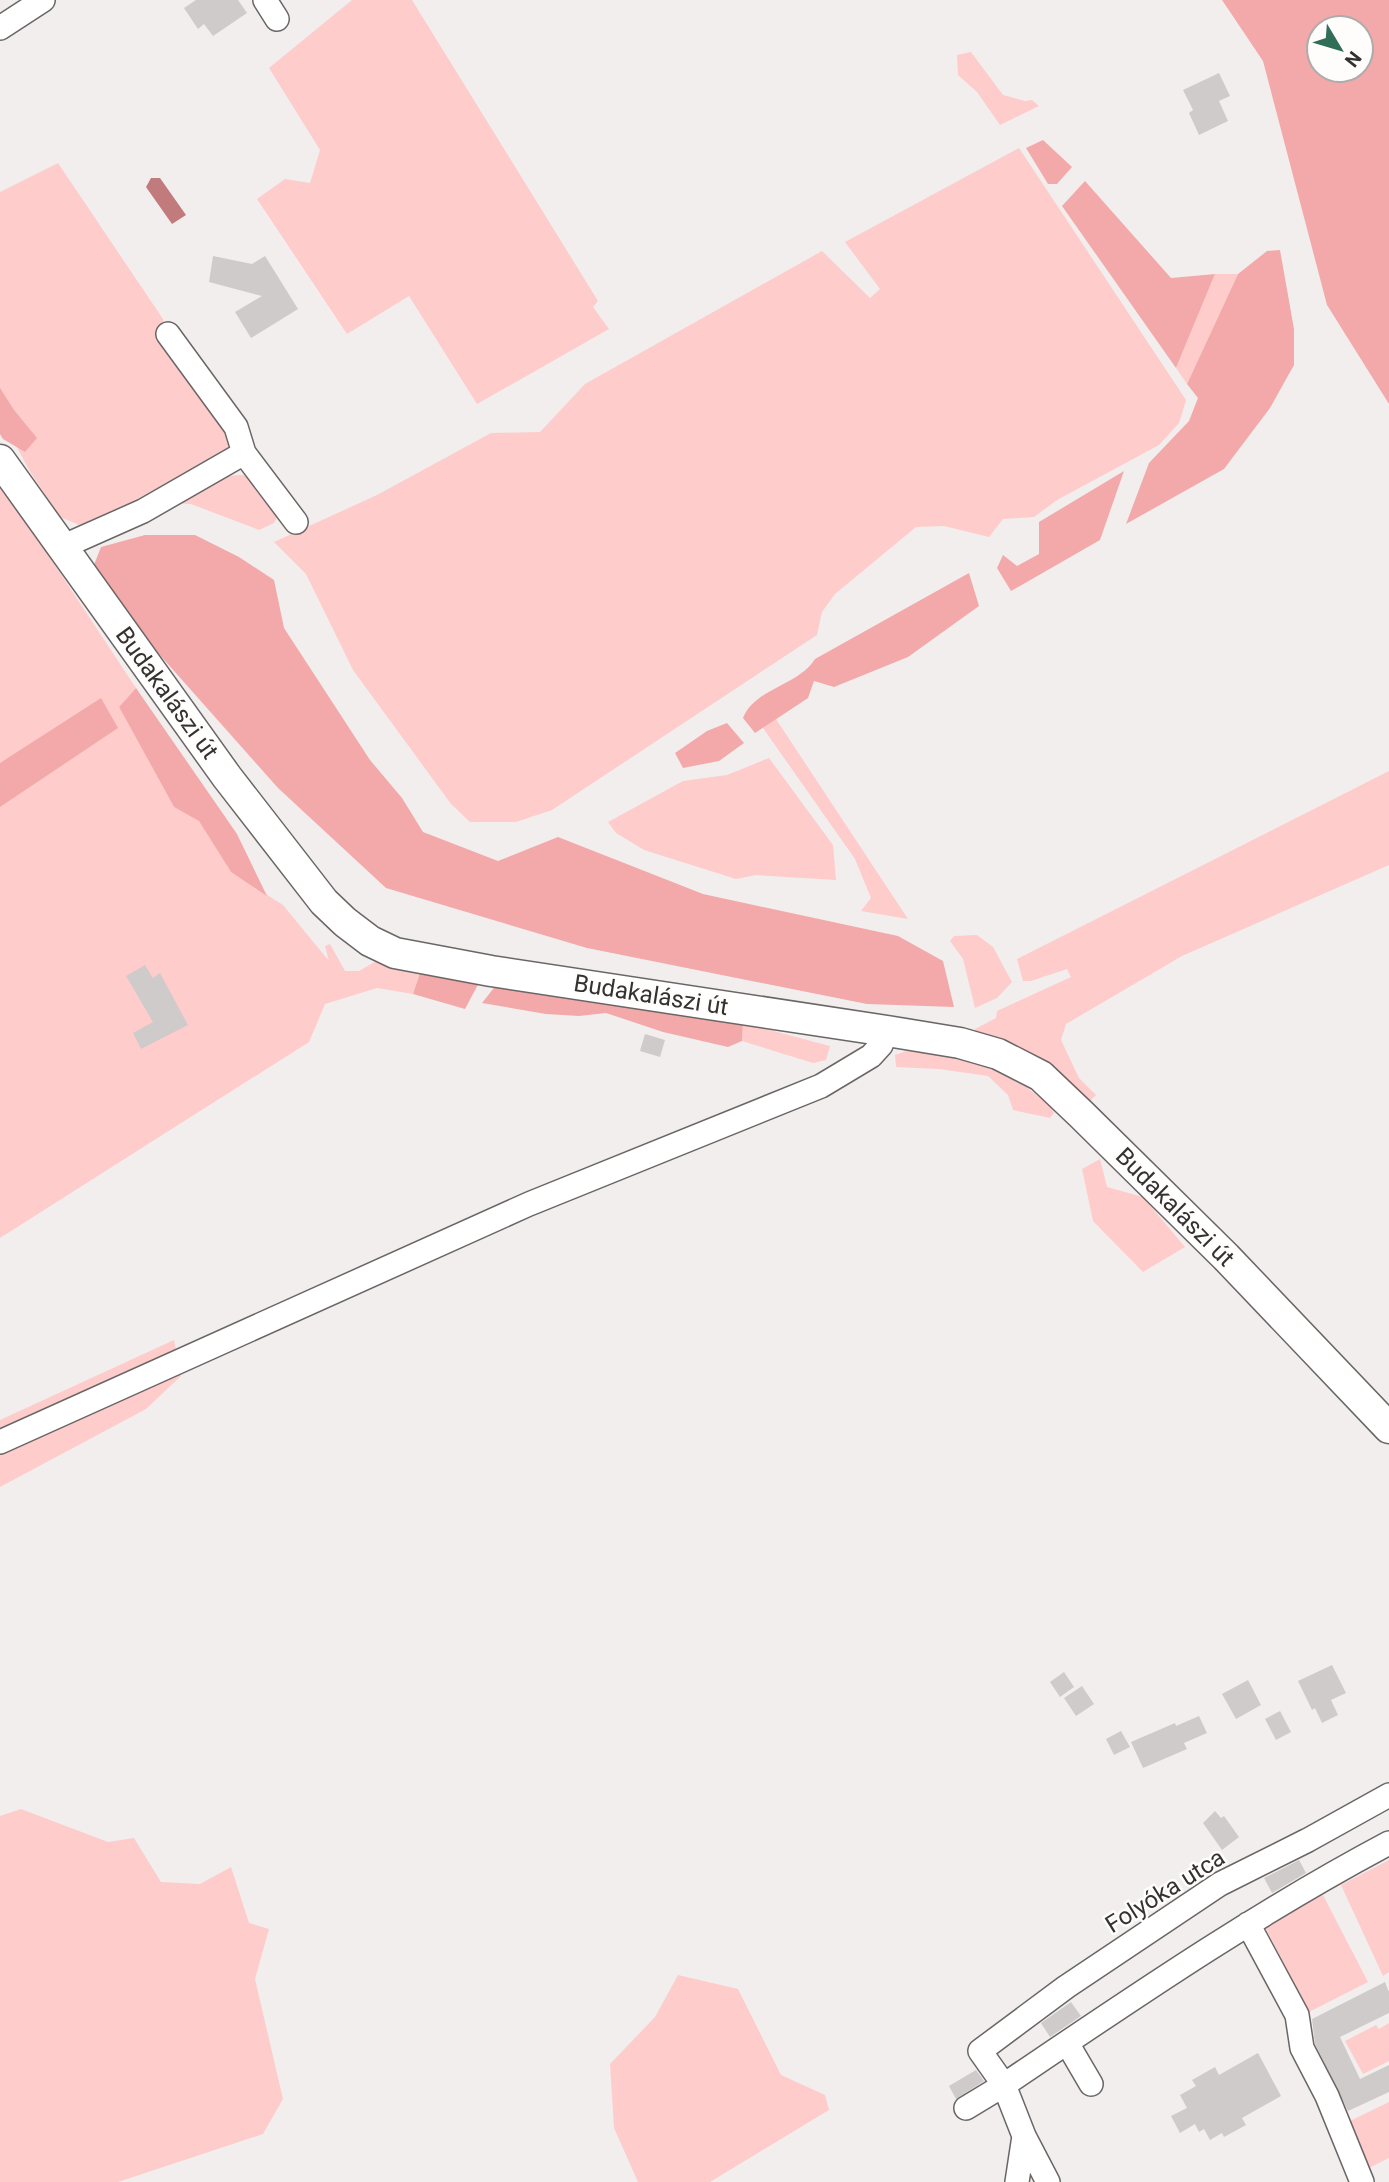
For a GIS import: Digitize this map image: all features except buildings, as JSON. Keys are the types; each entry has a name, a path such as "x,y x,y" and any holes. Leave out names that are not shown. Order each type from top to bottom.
{"main road":[{"name":"Budakalászi út","path":"0,460 227,777 324,902 370,941 395,953 491,971 887,1031 960,1043 998,1054 1041,1076 1081,1114 1226,1257 1389,1428"}],"street":[{"path":"1,28 11,0"},
{"path":"1,28 43,0"},
{"path":"168,334 236,427 244,453 296,522"},
{"path":"62,547 143,511 244,453"},
{"path":"0,1441 529,1204 821,1086 871,1056 881,1045 887,1031"},
{"name":"Folyóka utca","path":"1004,2085 980,2051 1066,1987 1220,1884 1389,1795"},
{"path":"965,2108 1248,1924 1326,1876 1389,1843"},
{"path":"1248,1924 1297,2015 1302,2048 1326,2095 1362,2182"},
{"path":"1066,2043 1091,2084"},
{"path":"1004,2085 1024,2136 1048,2182"},
{"path":"1017,2182 1024,2136"}],"shaded area":[{"path":"352,0 412,0 598,301 593,307 609,329 477,404 409,296 347,334 257,199 285,179 310,183 320,150 269,68"},
{"path":"1222,0 1389,0 1389,404 1327,305 1263,61"},
{"path":"971,52 1003,95 1025,101 1032,100 1039,106 1000,125 977,92 958,75 957,55"},
{"path":"1043,140 1072,167 1057,184 1048,184 1026,148"},
{"path":"1019,148 1186,400 1179,423 1159,445 1057,500 1034,517 1003,519 989,537 944,526 916,527 835,594 822,612 817,635 552,810 516,822 470,822 451,804 353,670 306,574 274,542 377,495 491,433 540,432 585,384 822,251 870,298 880,289 845,242"},
{"path":"58,163 163,319 163,338 235,438 231,449 84,527 60,517 29,470 0,415 0,192"},
{"path":"151,178 160,178 186,215 172,224 146,187"},
{"path":"1085,181 1171,278 1215,274 1176,368 1062,206"},
{"path":"1280,250 1294,329 1294,365 1270,408 1224,469 1126,524 1149,463 1189,421 1198,398 1187,384 1238,274 1267,251"},
{"path":"1215,274 1238,274 1187,384 1176,368"},
{"path":"0,388 37,438 25,452 3,439 0,434"},
{"path":"1124,471 1100,540 1011,591 997,568 1003,555 1017,566 1039,554 1039,522"},
{"path":"244,475 259,486 279,514 274,523 259,530 191,504 171,503 219,476"},
{"path":"0,482 136,688 119,707 174,807 199,820 231,872 283,905 329,961 325,946 330,944 345,971 359,971 378,960 421,970 413,994 377,988 325,1004 309,1042 0,1238"},
{"path":"145,535 195,535 239,557 274,580 284,628 370,760 402,798 423,832 498,861 558,837 703,894 898,936 943,961 954,1007 867,1004 587,948 386,888 278,788 143,636 94,565 101,547"},
{"path":"969,573 979,606 908,657 834,687 814,681 808,698 755,733 743,718 757,700 808,668 815,659"},
{"path":"136,688 237,834 267,896 231,872 199,821 174,807 119,707"},
{"path":"101,698 118,728 0,807 0,763"},
{"path":"776,719 908,919 861,911 871,898 855,859 763,728"},
{"path":"727,723 744,743 719,761 683,768 675,753 707,731"},
{"path":"769,758 833,845 836,880 756,875 736,879 644,850 616,833 608,822 683,781 727,775"},
{"path":"1389,771 1389,865 1182,956 1066,1024 1061,1040 1079,1078 1096,1095 1087,1104 976,1034 975,1029 996,1018 997,1011 1071,977 1067,969 1031,981 1023,981 1017,959"},
{"path":"977,935 993,947 1012,982 997,998 975,1008 963,959 950,941 954,936"},
{"path":"421,970 481,979 465,1009 413,994"},
{"path":"497,984 743,1023 742,1041 728,1047 663,1032 606,1013 579,1016 546,1014 482,1003"},
{"path":"743,1023 830,1046 826,1060 813,1063 742,1041"},
{"path":"921,1046 1004,1070 1050,1105 1054,1113 1050,1118 1013,1110 1008,1095 988,1076 939,1069 896,1067 895,1055"},
{"path":"1100,1159 1107,1187 1143,1197 1185,1247 1143,1272 1093,1221 1082,1169"},
{"path":"174,1340 181,1376 146,1409 0,1487 0,1420"},
{"path":"21,1809 108,1842 134,1838 161,1882 200,1884 231,1867 249,1923 269,1929 255,1979 283,2099 263,2134 118,2182 0,2182 0,1816"},
{"path":"1389,1860 1389,1972 1383,1976 1341,1885"},
{"path":"1323,1895 1368,1982 1309,2012 1264,1925"},
{"path":"678,1975 738,1989 781,2075 825,2095 829,2110 710,2182 638,2182 614,2128 610,2064 655,2017"},
{"path":"1389,2023 1389,2061 1363,2074 1345,2041 1376,2025 1379,2029"},
{"path":"1389,2102 1389,2158 1367,2169 1350,2121"}]}
